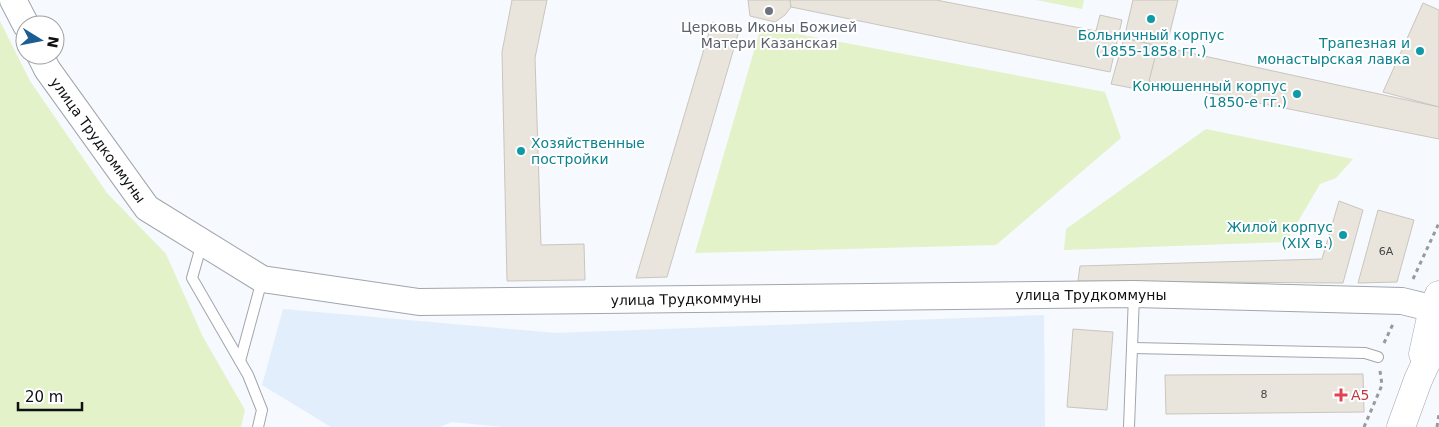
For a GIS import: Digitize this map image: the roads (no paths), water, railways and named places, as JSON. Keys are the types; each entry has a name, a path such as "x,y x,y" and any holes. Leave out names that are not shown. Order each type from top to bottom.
{"main road":[{"path":"1402,426 1418,380 1437,304"},
{"path":"1418,380 1439,335"}],"street":[{"path":"13,0 21,15"},
{"name":"улица Трудкоммуны","path":"45,65 147,208 262,279 418,302 1134,294 1402,301 1437,304"}],"lane":[{"path":"202,242 192,278 248,375 262,410 258,427"},
{"path":"240,361 262,279"},
{"path":"1130,427 1134,294"},
{"path":"1133,348 1365,353 1378,357"}],"place":[{"name":"Церковь Иконы Божией Матери Казанская","path":"769,11"},
{"name":"Больничный корпус (1855-1858 гг.)","path":"1151,19"},
{"name":"Трапезная и монастырская лавка","path":"1420,51"},
{"name":"Конюшенный корпус (1850-е гг.)","path":"1297,94"},
{"name":"Хозяйственные постройки","path":"521,151"},
{"name":"Жилой корпус (XIX в.)","path":"1343,235"},
{"name":"А5","path":"1341,395"}]}
